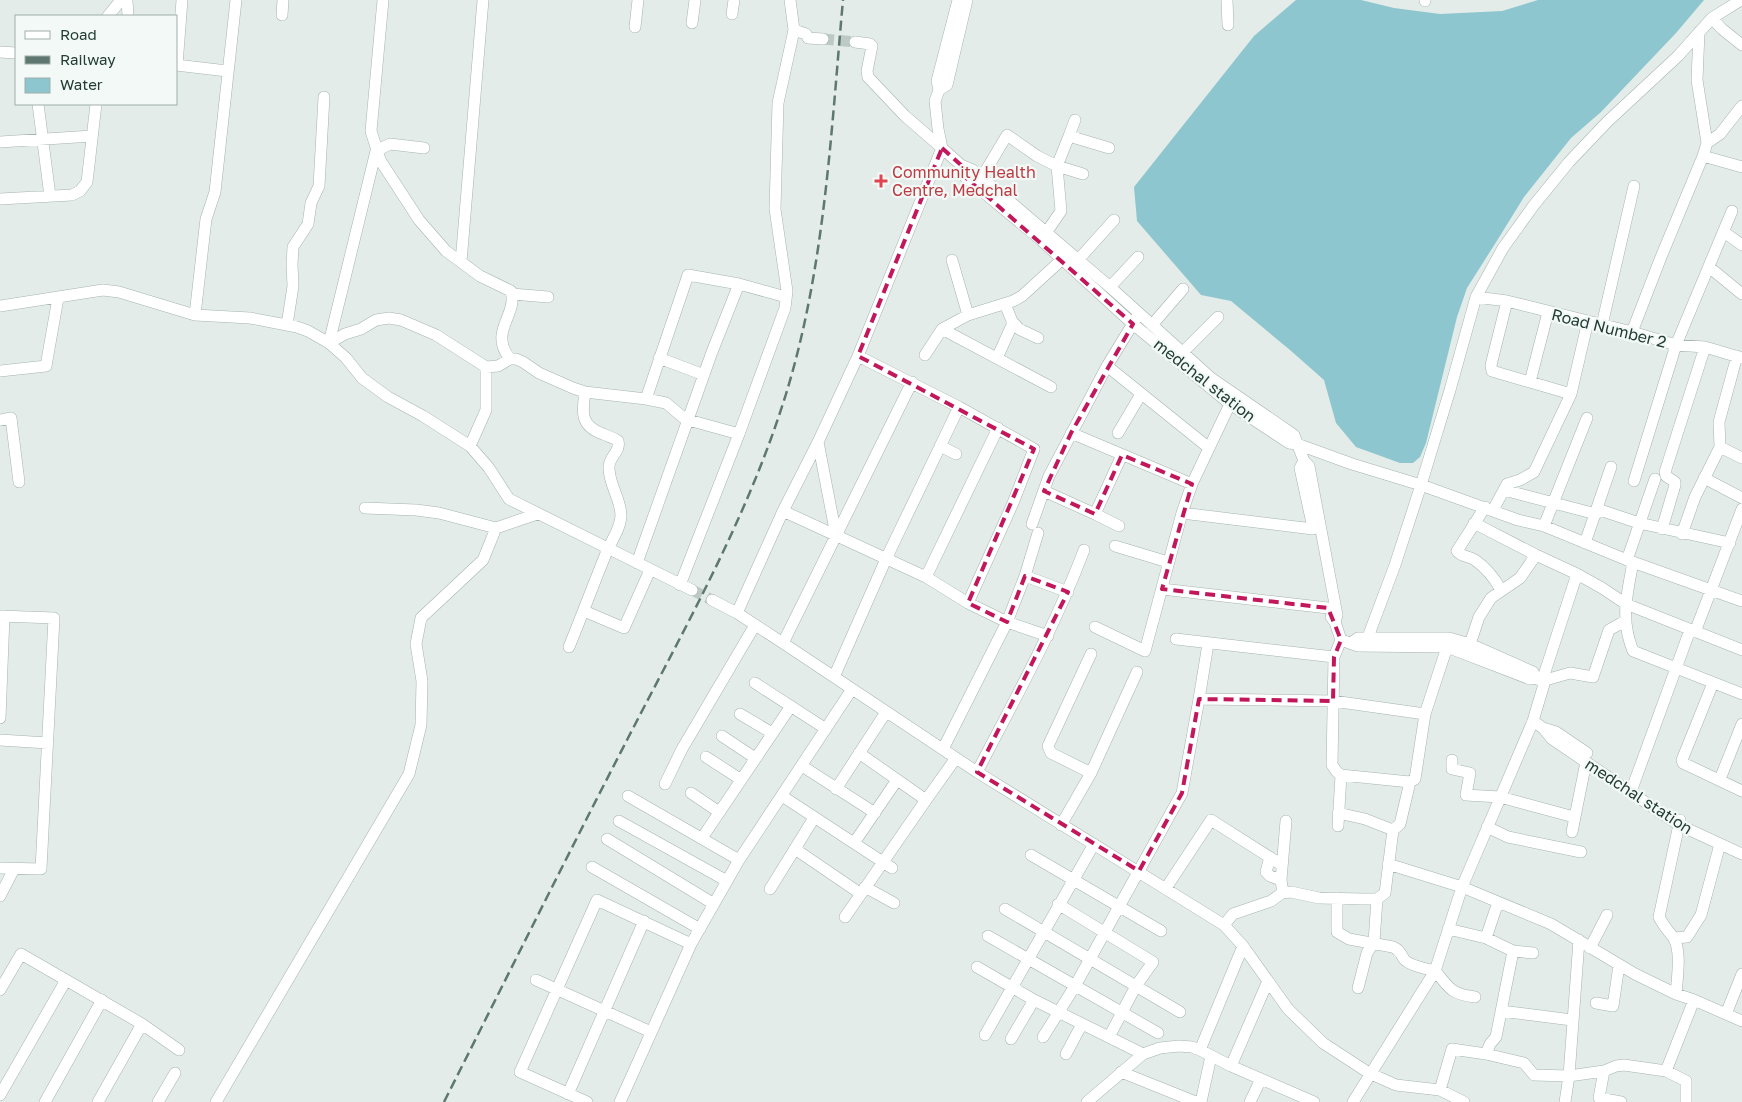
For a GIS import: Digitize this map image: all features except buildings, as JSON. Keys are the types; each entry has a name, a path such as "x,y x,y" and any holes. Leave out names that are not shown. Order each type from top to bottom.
{"street":[{"path":"109,15 121,0"},
{"path":"127,0 128,15"},
{"path":"178,43 182,0"},
{"path":"195,315 206,220 215,192 236,0"},
{"path":"282,15 283,0"},
{"path":"383,0 371,131 376,151 420,220 446,251 480,276 509,289 512,294 502,333 502,344 504,351 510,359"},
{"path":"461,262 483,0"},
{"path":"635,27 638,0"},
{"path":"692,23 695,0"},
{"path":"732,14 734,0"},
{"path":"680,585 739,434 785,308 787,291 775,209 778,102 794,30 790,0"},
{"path":"737,613 783,511 858,356 942,148 935,100 939,90 938,81 958,0"},
{"path":"939,90 947,85 968,0"},
{"path":"1227,0 1228,25"},
{"path":"1368,637 1395,565 1421,484 1476,297 1503,248 1534,205 1569,162 1607,122 1678,56 1712,18 1741,0"},
{"path":"1712,18 1742,45"},
{"path":"794,30 806,34 808,38"},
{"path":"1632,332 1707,143 1697,80 1699,32"},
{"path":"792,42 799,43 808,38 823,39"},
{"path":"855,42 870,44 868,78 904,116 961,165 973,170 982,177 1046,233 1070,257 1110,287 1136,318 1152,325 1211,378 1294,435 1304,461 1309,466 1337,615 1336,622"},
{"path":"0,52 15,53"},
{"path":"178,65 227,71"},
{"path":"287,325 292,286 293,247 308,224 311,203 319,186 324,97"},
{"path":"38,105 50,196"},
{"path":"0,199 72,195 80,191 87,182 96,105"},
{"path":"1707,143 1736,122 1742,106"},
{"path":"1046,233 1061,212 1058,166 1075,120"},
{"path":"982,177 1006,135 1037,156 1058,166 1083,174"},
{"path":"0,142 92,136"},
{"path":"1069,136 1108,148"},
{"path":"376,151 390,144 424,148"},
{"path":"330,344 376,151"},
{"path":"1703,156 1742,167"},
{"name":"medchal station","path":"961,165 965,177 1070,257 1230,404 1289,443 1421,484 1518,520 1544,526 1630,561 1742,602"},
{"path":"1602,324 1634,186"},
{"path":"1634,481 1676,345 1732,211"},
{"path":"925,355 942,329 968,315 1005,304 1022,296 1114,220"},
{"path":"1724,232 1742,245"},
{"path":"1110,287 1138,257"},
{"path":"952,260 968,315"},
{"path":"1709,267 1742,294"},
{"path":"646,398 688,274 740,284 786,297"},
{"path":"637,563 704,375 740,284"},
{"path":"1152,325 1183,289"},
{"path":"0,306 103,290 119,292 195,315 250,318 297,327 330,344 346,358 362,378 388,397 423,416 470,446 489,468 508,499 692,590"},
{"path":"512,294 548,297"},
{"name":"Road Number 2","path":"1476,297 1507,301 1602,324 1676,345 1705,347 1739,357"},
{"path":"0,371 46,366 58,298"},
{"path":"1507,301 1491,368 1495,372 1571,394"},
{"path":"1005,304 1012,321 1019,329 1038,338"},
{"path":"1530,382 1548,312"},
{"path":"1183,352 1218,317"},
{"path":"330,344 345,334 361,329 376,320 389,318 401,320 436,335 486,367 498,366 510,359 516,359 539,373 585,392 646,398 666,403 685,419 739,434"},
{"path":"943,750 1007,622 1025,576 1049,476 1070,433 1136,318"},
{"path":"997,358 1010,330 1012,321"},
{"path":"1501,590 1494,579 1474,559 1457,551 1474,523 1489,509 1507,484 1520,480 1534,472 1571,394 1588,321"},
{"path":"942,329 1051,387"},
{"path":"1662,529 1675,485 1675,482 1666,476 1665,472 1705,347"},
{"path":"858,356 912,382 1034,449 1013,503 968,603"},
{"path":"1682,534 1704,478 1720,447 1719,422 1739,357"},
{"path":"659,358 704,375"},
{"path":"1107,366 1209,448"},
{"path":"470,446 486,410 486,367"},
{"path":"784,643 912,382"},
{"path":"569,647 608,548 620,527 621,508 608,470 610,461 619,444 613,437 594,429 584,419 582,412 585,392"},
{"path":"1118,433 1141,394"},
{"path":"1095,627 1145,651 1182,513 1192,484 1230,404"},
{"path":"834,676 886,559 959,407"},
{"path":"0,420 11,418 19,482"},
{"path":"1544,526 1587,418"},
{"path":"926,577 998,428"},
{"path":"1070,433 1192,484"},
{"path":"818,442 836,535"},
{"path":"940,446 956,454"},
{"path":"1720,447 1742,458"},
{"path":"1095,514 1122,455"},
{"path":"1304,461 1300,468 1314,529 1328,608 1330,616 1336,622 1346,641 1358,646 1447,647 1530,679 1539,680 1570,673 1593,677 1609,630 1625,621"},
{"path":"1585,543 1611,466"},
{"path":"1704,478 1742,498"},
{"path":"1655,479 1639,523 1630,561 1625,621 1627,636 1634,651 1742,694"},
{"path":"1504,490 1552,504 1596,512 1682,534 1730,543"},
{"path":"1044,491 1119,526"},
{"path":"365,508 439,513 496,528 537,514"},
{"path":"1633,786 1676,668 1711,590 1742,508"},
{"path":"783,511 926,577 968,603 1007,622 1048,636"},
{"path":"1182,513 1314,529"},
{"path":"1474,523 1577,574 1626,604 1742,650"},
{"path":"216,1102 409,774 421,725 422,682 416,644 421,618 483,560 496,528"},
{"path":"1115,546 1168,562"},
{"path":"977,772 1048,636 1084,550"},
{"path":"1470,644 1479,618 1491,598 1520,578 1536,555"},
{"path":"584,611 624,628 650,570"},
{"path":"1539,680 1577,574"},
{"path":"1025,576 1068,592"},
{"path":"1162,589 1328,608"},
{"path":"712,600 737,613 784,643 977,772 1224,925 1243,946 1288,1010 1323,1043 1369,1073 1396,1085 1440,1090 1464,1102"},
{"path":"0,718 2,616 54,618 41,869 0,868"},
{"path":"665,784 682,749 755,625"},
{"path":"1353,1102 1369,1073 1435,971 1462,887 1533,721 1544,684 1534,672 1470,644 1449,638 1358,638 1346,641 1334,657 1332,765 1341,775 1410,782 1415,779 1425,714 1447,647"},
{"path":"1176,640 1334,657"},
{"path":"1043,1037 1075,986 1118,906 1140,872 1182,793 1208,644"},
{"path":"1091,773 1051,753 1048,746 1092,654"},
{"path":"1061,825 1091,773 1138,672"},
{"path":"755,683 826,729"},
{"path":"1713,683 1682,760 1683,763 1742,791"},
{"path":"620,1102 691,944 740,860 852,689"},
{"path":"1199,698 1333,701 1425,714"},
{"path":"702,838 790,706"},
{"path":"836,789 886,712"},
{"path":"740,714 772,733"},
{"name":"medchal station","path":"1533,721 1543,728 1556,732 1633,786 1680,822 1742,845"},
{"path":"1720,779 1742,725"},
{"name":"medchal station","path":"1543,728 1552,740 1680,822 1742,854"},
{"path":"722,736 755,758"},
{"path":"0,740 48,743"},
{"path":"859,753 926,800"},
{"path":"706,757 740,779"},
{"path":"845,917 863,890 887,865 926,800 956,758"},
{"path":"1452,760 1452,769 1470,773 1466,796 1500,797 1574,817"},
{"path":"1572,832 1586,762"},
{"path":"802,766 875,812"},
{"path":"1338,826 1341,775"},
{"path":"854,843 897,780"},
{"path":"1224,925 1233,914 1271,901 1282,893 1292,892 1319,898 1378,899 1385,893 1394,830 1400,824 1410,782"},
{"path":"690,794 719,812"},
{"path":"628,796 740,860"},
{"path":"782,796 887,865"},
{"path":"1338,812 1365,819 1394,830"},
{"path":"770,889 814,818"},
{"path":"1166,888 1211,820 1282,865"},
{"path":"619,821 727,881"},
{"path":"1282,893 1281,880 1286,821"},
{"path":"1676,994 1677,949 1674,938 1659,918 1680,822"},
{"path":"1487,827 1508,837 1581,852"},
{"path":"607,839 714,904"},
{"path":"985,1035 1058,904 1094,844"},
{"path":"1674,938 1687,937 1700,915 1720,844"},
{"path":"795,849 863,890 894,903"},
{"path":"1031,854 1161,931"},
{"path":"1270,857 1266,872 1270,876 1281,880"},
{"path":"1388,864 1462,887 1551,924 1619,965 1676,994 1742,1020"},
{"path":"592,867 700,929"},
{"path":"0,896 14,869"},
{"path":"1337,898 1338,932 1349,939 1374,942 1399,949 1404,960 1422,968 1435,971 1449,988 1459,995 1475,997"},
{"path":"1358,988 1366,953 1374,942 1378,899"},
{"path":"587,1102 520,1072 598,900 691,944"},
{"path":"1486,938 1498,902"},
{"path":"1058,904 1153,962 1136,986 1109,1036"},
{"path":"1004,909 1180,1012"},
{"path":"1590,948 1607,915"},
{"path":"568,1094 644,921"},
{"path":"1448,929 1486,938 1514,951 1533,953"},
{"path":"988,936 1158,1033"},
{"path":"1565,1102 1569,1076 1579,940"},
{"path":"1200,1050 1243,946"},
{"path":"1486,1054 1490,1044 1496,1037 1514,951"},
{"path":"0,990 21,954 142,1024 179,1050"},
{"path":"1596,1004 1613,1006 1619,965"},
{"path":"977,967 1034,1000 1143,1054"},
{"path":"1726,1014 1742,974"},
{"path":"0,1095 66,980"},
{"path":"536,980 651,1032"},
{"path":"1231,1066 1268,981"},
{"path":"45,1102 102,1000"},
{"path":"1010,1039 1034,1000"},
{"path":"1666,1072 1694,1000"},
{"path":"1501,1011 1572,1020"},
{"path":"98,1102 142,1024"},
{"path":"1066,1054 1082,1024"},
{"path":"1087,1102 1143,1054 1170,1046 1192,1047 1200,1050 1231,1066 1314,1102"},
{"path":"1440,1090 1452,1049 1486,1054 1524,1063 1534,1075 1569,1076 1604,1071 1624,1065 1666,1072 1686,1081 1686,1102"},
{"path":"1200,1102 1211,1056"},
{"path":"1604,1071 1599,1098 1622,1102"},
{"path":"1121,1072 1196,1102"},
{"path":"158,1102 175,1073"},
{"path":"1250,1102 1261,1079"}],"highlighted area":[{"path":"942,148 961,165 965,177 1133,324 1071,433 1044,491 1095,514 1122,455 1192,484 1162,589 1328,608 1341,640 1334,657 1333,701 1199,699 1182,793 1139,871 977,772 1068,592 1025,576 1007,622 968,603 1034,449 858,356"}],"water":[{"path":"1296,0 1361,0 1394,8 1440,14 1502,11 1538,0 1704,0 1676,33 1601,112 1571,138 1524,197 1467,288 1457,317 1426,443 1420,457 1413,463 1400,463 1356,447 1336,423 1324,380 1231,301 1201,295 1137,221 1134,187 1254,36"}],"tunnel":[{"path":"823,39 855,42"},
{"path":"692,590 712,600"}],"railway":[{"path":"444,1102 714,571 771,440 786,394 810,297 825,199 843,0"}],"place":[{"name":"Community Health Centre, Medchal","path":"881,181"}]}
